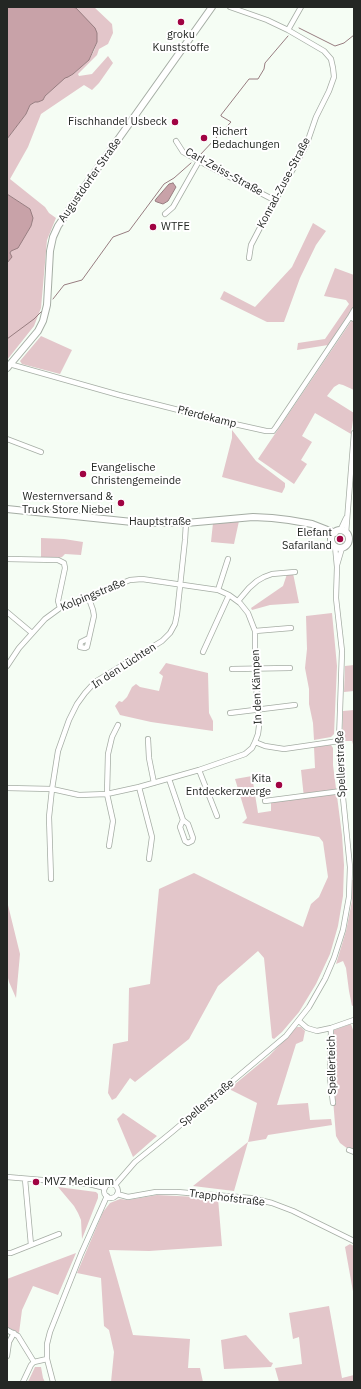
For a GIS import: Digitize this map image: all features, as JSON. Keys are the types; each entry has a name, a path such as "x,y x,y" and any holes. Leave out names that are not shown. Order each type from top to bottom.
{"main road":[{"name":"Augustdorfer Straße","path":"9,366 38,330 43,321 47,305 50,251 53,237 58,226 84,186 212,7"},
{"name":"Hauptstraße","path":"7,509 142,523 186,523 253,517 289,520 312,524 345,536"},
{"path":"345,536 346,546 342,548 333,544 345,536"}],"street":[{"name":"Konrad-Zuse-Straße","path":"230,7 267,20 288,30 324,51 330,59 334,77 316,117 306,146 274,200 251,245 249,258"},
{"path":"288,30 301,7"},
{"name":"Carl-Zeiss-Straße","path":"176,141 183,152 274,200"},
{"path":"165,214 173,207 199,161"},
{"name":"Pferdekamp","path":"9,366 230,423 266,431 273,431 352,318 354,310"},
{"path":"345,536 354,433"},
{"path":"7,439 41,452"},
{"name":"In den Lüchten","path":"50,879 49,817 52,789 58,751 69,720 77,704 95,682 162,641 170,633 177,614 186,523"},
{"name":"Spellerstraße","path":"115,1185 135,1162 286,1036 309,1007 325,979 334,958 343,930 349,897 350,867 342,792 339,741 342,651 336,598 337,567 335,546"},
{"name":"Spellerstraße","path":"337,567 342,548"},
{"path":"7,559 58,560 64,563 65,568 58,601 60,608"},
{"path":"218,590 228,559"},
{"path":"238,601 249,588 264,577 272,574 295,572"},
{"name":"Kolpingstraße","path":"7,666 19,648 32,633 45,619 60,608 88,596 136,579 180,584"},
{"name":"In den Kämpen","path":"180,584 218,590 238,601 248,613 255,631 255,669 259,726 256,742"},
{"path":"203,652 229,595"},
{"path":"88,596 94,616 89,638"},
{"path":"7,612 32,633"},
{"path":"255,631 291,628"},
{"path":"232,669 290,668"},
{"path":"230,713 295,705"},
{"path":"109,846 113,821 107,794 108,754 112,737 118,725"},
{"path":"148,739 149,758 154,783"},
{"path":"7,788 52,789 79,795 107,794 169,779 245,754 256,742 265,746 284,749 339,741"},
{"path":"199,770 217,816"},
{"path":"169,779 183,820"},
{"path":"138,787 152,837 149,859"},
{"path":"265,801 342,792"},
{"path":"298,1021 312,1031 321,1031 354,1020"},
{"name":"Spellerteich","path":"332,1028 330,1078 333,1103"},
{"path":"7,1177 89,1184 105,1188 108,1185 115,1185 118,1190 117,1194 111,1198 107,1196 104,1191 105,1188"},
{"path":"25,1179 31,1245"},
{"name":"Trapphofstraße","path":"117,1194 128,1197 156,1192 177,1192 251,1198 272,1203 293,1211 354,1241"},
{"path":"52,1382 47,1359 48,1344 55,1318 107,1196"},
{"path":"7,1253 11,1253 59,1234"},
{"path":"7,1330 18,1336 34,1362"},
{"path":"7,1356 9,1342 14,1333"},
{"path":"23,1382 34,1362 47,1359"}],"shaded area":[{"path":"7,7 76,8 95,28 97,33 97,42 89,60 73,74 65,78 45,96 43,100 30,105 26,114 7,139"},
{"path":"72,7 94,7 112,24 113,33 108,44 99,49 97,55 78,74 79,76 92,74 108,56 113,63 99,83 92,90 84,85 41,114 28,147 10,179 45,207 49,213 56,218 47,240 41,308 34,326 7,360 7,263 11,251 25,236 32,224 30,209 7,194 7,139 26,114 30,105 43,100 45,96 65,77 73,74 89,60 94,51 97,42 82,16 76,8"},
{"path":"173,183 176,187 168,201 163,204 155,201 169,184"},
{"path":"7,194 30,209 33,218 31,226 18,248 11,251 10,253 12,257 7,263"},
{"path":"313,223 326,231 316,245 300,278 284,322 267,322 220,299 224,291 255,307 292,267"},
{"path":"335,268 354,275 354,307 328,345 297,350 298,343 325,339 349,304 346,300 324,296"},
{"path":"352,320 354,321 354,390 339,384 334,387 327,396 354,413 351,434 315,413 302,436 312,442 301,460 307,464 294,484 258,459"},
{"path":"41,336 72,350 60,374 22,364 20,361"},
{"path":"232,430 256,461 285,483 282,493 222,477 232,438"},
{"path":"239,521 234,544 211,542 213,523"},
{"path":"41,538 83,542 81,555 65,554 59,558 41,558"},
{"path":"293,573 299,603 270,605 252,610 251,608 283,586 287,574"},
{"path":"332,613 337,666 334,734 331,737 314,740 313,723 309,704 309,689 305,668 307,649 306,616"},
{"path":"166,663 208,673 209,713 213,721 213,731 151,722 120,715 115,706 119,701 122,702 127,697 132,687 136,684 140,687 159,691 163,676 159,673"},
{"path":"354,665 354,691 344,692 345,666"},
{"path":"354,710 354,748 352,741 342,741 343,711"},
{"path":"331,745 333,748 333,765 342,835 344,865 343,896 338,926 330,954 316,984 299,1012 282,1032 274,1039 272,1038 264,958 258,951 218,986 189,1039 135,1082 130,1078 116,1098 112,1100 108,1093 113,1044 128,1041 129,988 150,984 159,889 194,873 303,927 311,904 319,897 328,877 323,842 319,837 242,823 247,818 235,779 252,776 258,813 271,811 271,802 304,798 301,770 315,768 314,747"},
{"path":"352,880 354,880 354,1005 352,1006 346,968 343,961 336,964 346,931 352,901"},
{"path":"7,901 20,954 16,998 7,974"},
{"path":"351,1024 354,1033 354,1150 348,1149 340,1143 336,1136 331,1075 334,1030"},
{"path":"297,1027 301,1027 305,1031 303,1041 296,1044 277,1105 308,1103 310,1120 331,1119 332,1125 268,1135 266,1139 248,1142 257,1103 229,1089 269,1056"},
{"path":"123,1113 157,1136 133,1157 117,1119"},
{"path":"248,1142 234,1191 193,1186"},
{"path":"58,1187 96,1192 98,1194 98,1198 82,1239 81,1220 78,1213"},
{"path":"157,1195 218,1198 222,1246 149,1251 109,1250 133,1335 190,1339 188,1368 200,1368 203,1382 111,1382 114,1352 109,1330 104,1326 101,1278 77,1273 103,1212 110,1203 120,1199 128,1200"},
{"path":"350,1244 354,1246 354,1297 345,1247"},
{"path":"76,1253 58,1295 33,1286 22,1310 19,1333 7,1327 7,1279"},
{"path":"329,1306 342,1378 354,1375 354,1382 279,1382 275,1368 302,1364 299,1337 293,1339 289,1313"},
{"path":"246,1335 270,1362 273,1363 271,1367 224,1369 221,1340"},
{"path":"35,1367 41,1367 45,1382 28,1382"}],"waterway":[{"path":"299,28 335,46 344,43 354,35"},
{"path":"200,155 231,122 221,115 249,79 258,79 264,69 265,63 288,36"},
{"path":"53,299 64,285 82,280 113,237 129,231 164,184 174,178 191,163"},
{"path":"7,339 34,319 42,311"}],"place":[{"name":"groku Kunststoffe","path":"181,22"},
{"name":"Fischhandel Usbeck","path":"175,122"},
{"name":"Richert Bedachungen","path":"204,138"},
{"name":"WTFE","path":"153,227"},
{"name":"Evangelische Christengemeinde","path":"83,474"},
{"name":"Westernversand & Truck Store Niebel","path":"121,503"},
{"name":"Elefant Safariland","path":"340,539"},
{"name":"Kita Entdeckerzwerge","path":"279,785"},
{"name":"MVZ Medicum","path":"36,1182"}]}
